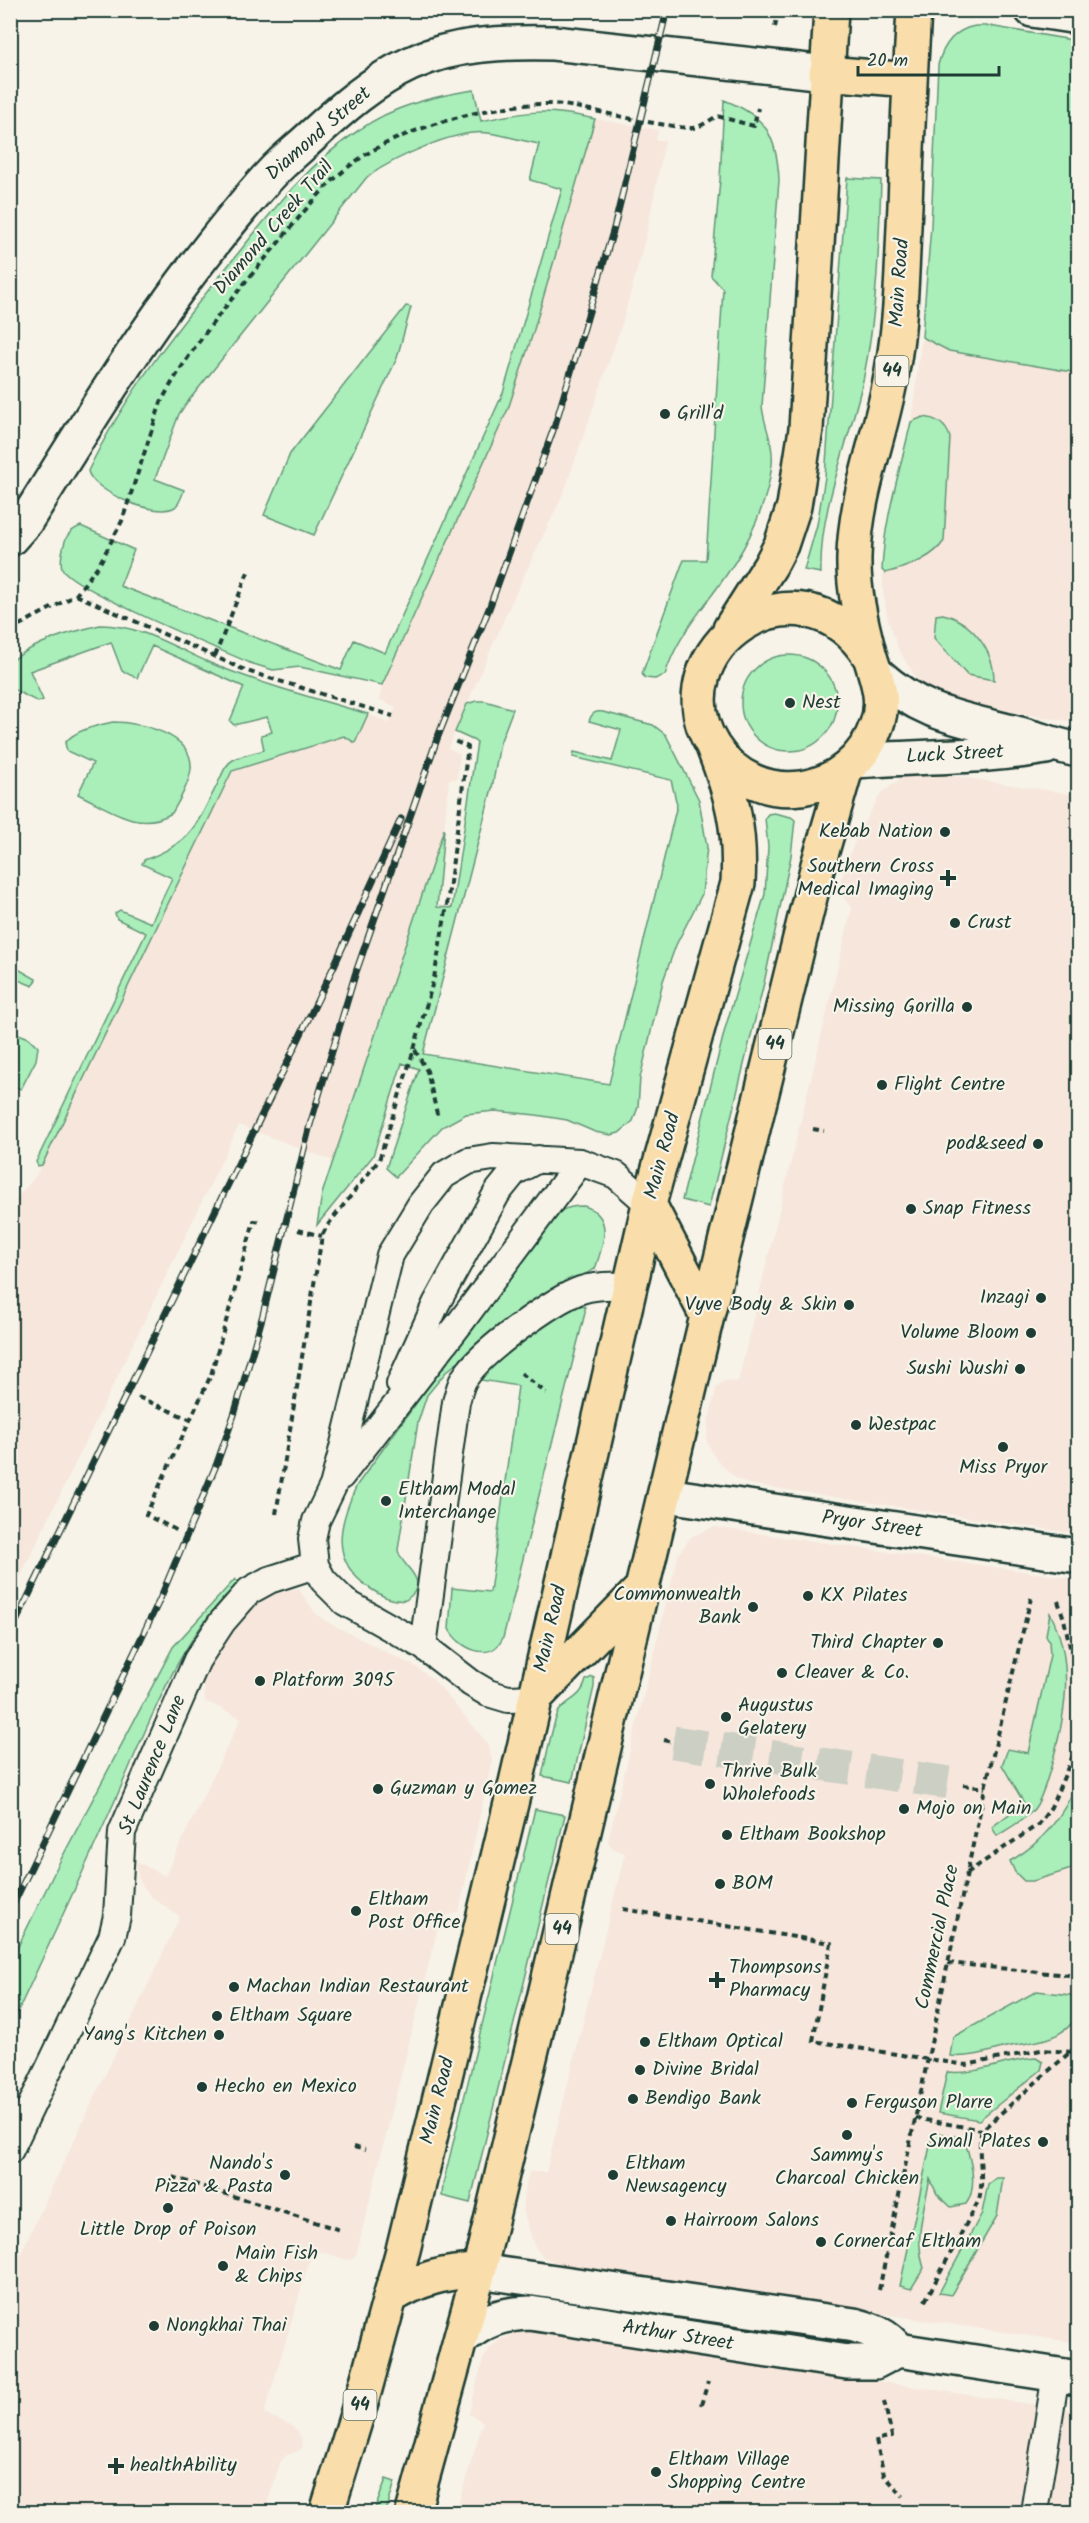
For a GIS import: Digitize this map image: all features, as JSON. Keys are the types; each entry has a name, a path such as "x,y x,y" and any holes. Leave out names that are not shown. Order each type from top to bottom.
{"main road":[{"name":"44","path":"722,641 736,627 753,617 771,611 810,611 829,617 846,627 860,641 874,665 881,697 878,721 870,742 850,766 826,782 805,788 783,789 762,785 742,776 725,761 712,744 701,708 701,690 708,664 722,641 770,566 781,545 794,506 807,418 831,10"},
{"name":"Main Road","path":"874,665 854,580 855,529 892,372 899,318 914,10"},
{"name":"Diamond Street","path":"826,73 910,80"},
{"name":"Main Road","path":"327,2512 390,2297 505,1828 632,1287 649,1204 738,884 740,848 737,819 727,781 712,744"},
{"name":"44","path":"413,2512 478,2271 666,1495 707,1316 818,866 850,766"},
{"path":"649,1204 707,1316"},
{"path":"535,1698 643,1587"},
{"path":"390,2297 411,2284 433,2276 478,2271"}],"street":[{"path":"1032,10 1078,17"},
{"name":"Diamond Street","path":"10,539 26,521 145,335 224,230 271,173 371,87 410,64 442,52 510,43 609,48 766,68 826,73"},
{"name":"Luck Street","path":"874,665 897,692 939,714 1018,733 1066,748"},
{"name":"Luck Street","path":"850,766 908,757 975,756 1066,748"},
{"name":"Pryor Street","path":"666,1495 1078,1556"},
{"name":"Arthur Street","path":"461,2339 477,2326 495,2318 530,2313 847,2362 875,2362 898,2350 880,2333 854,2325 478,2271"},
{"path":"898,2350 1067,2376"}],"lane":[{"path":"333,1486 386,1268 394,1245 431,1189 452,1168 478,1158 508,1156 580,1162 616,1175 649,1204"},
{"path":"382,1422 436,1304 497,1193 514,1172 538,1159"},
{"path":"535,1698 508,1698 489,1693 471,1683 423,1646 345,1602 323,1580 315,1565 312,1539 316,1521 333,1486 460,1323 580,1162"},
{"path":"423,1646 456,1402 467,1374 492,1349 551,1305 570,1294 599,1286 632,1287"},
{"name":"St Laurence Lane","path":"10,2150 112,1937 117,1916 122,1832 197,1660 222,1622 249,1591 269,1580 315,1565"},
{"path":"1034,2512 1067,2376"}],"path":[{"name":"Diamond Creek Trail","path":"10,630 76,595 111,546 161,402 171,382 240,288 330,182 355,161 387,142 416,130 515,106 562,105 642,122 694,128 717,116 754,126 779,10"},
{"path":"215,656 248,572"},
{"path":"76,595 247,670 393,716"},
{"path":"275,1516 322,1236 327,1226 379,1160 414,1049 438,957 468,747 452,740"},
{"path":"414,1049 427,1071 438,1118"},
{"path":"813,1129 824,1131"},
{"path":"176,1530 146,1515 211,1375 254,1221 262,1222"},
{"path":"298,1230 322,1236"},
{"path":"513,1366 546,1393"},
{"path":"138,1397 189,1419"},
{"name":"Commercial Place","path":"880,2283 967,1874 1031,1598"},
{"path":"1058,1601 1072,1661 1078,1736"},
{"path":"664,1740 673,1742"},
{"path":"967,1874 1039,1824 1051,1807 1078,1744"},
{"path":"963,1785 986,1788"},
{"path":"623,1909 831,1943 813,2041 966,2065 1041,2050 1072,2052"},
{"path":"948,1963 1078,1976"},
{"path":"925,2301 977,2206 981,2189 979,2145 982,2130 1078,2045"},
{"path":"915,2118 982,2130"},
{"path":"354,2147 365,2150"},
{"path":"172,2177 343,2231"},
{"path":"701,2405 709,2379"},
{"path":"886,2412 892,2436 876,2440 884,2475 903,2496"}],"shaded area":[{"path":"975,26 989,26 1078,41 1078,723 966,704 946,699 929,690 916,678 899,650 888,620 883,591 883,538 911,422 922,337 931,226 938,65 941,54 955,35"},
{"path":"595,119 658,130 656,140 665,140 646,236 622,324 564,492 511,603 448,748 460,754 457,779 449,779 444,829 333,1161 239,1125 11,1596 11,1211 16,1199 36,1176 232,771 344,736 355,742 368,714 389,723 396,707 380,700 382,685 508,409 533,333"},
{"path":"914,774 941,774 1078,795 1078,1534 749,1484 737,1479 725,1468 713,1455 707,1441 708,1424 717,1386 725,1381 738,1382 852,908 839,892 841,879 857,836 881,793 903,777"},
{"path":"713,1527 1078,1579 1078,2343 572,2268 543,2257 534,2245 524,2214 523,2198 529,2172 546,2172 625,1853 612,1848 608,1841 678,1555 691,1537"},
{"path":"298,1588 316,1614 329,1623 416,1667 434,1680 487,1743 492,1760 459,1911 440,1919 356,2255 347,2260 313,2249 264,2414 296,2429 303,2447 287,2455 280,2462 268,2501 269,2512 11,2512 10,2276 180,1917 150,1896 138,1877 135,1861 165,1876 241,1718 205,1701 204,1681 213,1655 229,1633 258,1603 276,1594"},
{"path":"523,2331 536,2331 1078,2411 1078,2512 456,2512 483,2422 469,2414 483,2359 490,2348 500,2340"}],"green space":[{"path":"975,26 989,26 1078,41 1078,373 949,351 922,337 931,226 938,65 946,45 955,35"},
{"path":"474,90 481,121 538,112 564,113 595,119 533,333 508,409 382,685 300,667 273,670 250,663 118,604 71,577 62,568 62,554 68,536 81,526 134,550 120,586 341,670 354,640 385,653 503,393 562,189 530,180 539,144 501,135 474,133 425,146 367,177 179,414 155,479 184,490 175,507 166,510 154,509 126,501 101,487 92,479 88,471 119,414 155,360 194,308 263,222 324,157 359,130 386,114 429,99"},
{"path":"724,100 750,113 767,130 778,165 779,180 762,406 772,449 772,464 762,507 743,549 684,634 665,675 655,679 645,678 642,674 684,560 706,560 723,289 711,276 720,180"},
{"path":"847,178 881,180 877,278 864,376 830,499 825,523 821,573 804,570 817,525 825,477"},
{"path":"406,306 411,307 397,358 314,535 264,515 290,454"},
{"path":"923,417 940,423 950,438 944,541 926,557 885,573 882,570 883,551 889,514 911,422"},
{"path":"943,614 963,623 979,638 990,658 994,680 967,675 934,638 936,615"},
{"path":"100,625 116,626 145,633 234,672 368,714 355,743 344,736 232,771 42,1165 38,1166 36,1162 146,933 117,919 115,913 120,910 151,923 172,878 142,864 144,860 160,854 182,840 197,822 228,764 240,757 264,750 261,735 272,732 267,717 234,725 230,721 244,687 152,646 137,678 122,671 111,642 30,671 43,700 38,702 11,688 11,661 53,638"},
{"path":"789,655 807,659 823,669 833,685 837,703 833,721 823,737 807,747 789,751 771,747 755,737 745,721 741,703 745,685 755,669 771,659"},
{"path":"485,701 513,709 500,743 492,788 423,1054 609,1084 677,805 671,780 573,757 574,752 612,761 621,730 589,721 594,713 603,712 653,725 666,735 699,800 707,847 702,894 676,945 663,981 640,1078 638,1107 633,1121 619,1133 611,1135 595,1132 567,1120 536,1115 495,1111 466,1114 442,1127 396,1177 386,1168 419,1069 402,1063 373,1156 317,1225 322,1194 444,829 437,907 452,908 477,742 455,732 467,704"},
{"path":"113,722 137,724 163,732 184,747 190,757 190,775 172,813 160,819 136,820 124,817 78,794 93,763 67,751 65,743 80,731"},
{"path":"774,813 795,820 791,856 764,983 709,1207 682,1200 725,1029 765,894 768,847 765,818 768,814"},
{"path":"11,965 36,979 33,986 11,977"},
{"path":"11,1031 29,1038 38,1047 36,1060 21,1089 11,1085"},
{"path":"584,1206 594,1211 603,1224 603,1241 595,1269 561,1287 493,1333 446,1372 427,1395 418,1422 398,1550 413,1574 417,1586 414,1593 406,1600 383,1596 357,1578 343,1554 342,1527 357,1485 539,1233 563,1210"},
{"path":"578,1304 585,1307 585,1313 503,1638 497,1646 490,1650 483,1652 475,1650 460,1642 449,1629 452,1588 490,1592 518,1386 481,1380 486,1369 561,1312"},
{"path":"235,1579 239,1583 217,1605 198,1631 165,1688 11,2026 11,1961 57,1867 173,1647"},
{"path":"1050,1613 1063,1651 1065,1671 1060,1731 1044,1790 1037,1805 1017,1824 997,1836 992,1827 1024,1803 1002,1765 1008,1749 1028,1753 1050,1655 1046,1635"},
{"path":"592,1677 594,1687 572,1782 542,1776 559,1711 578,1695 586,1680"},
{"path":"1078,1781 1078,1867 1033,1881 1024,1881 1015,1872 1010,1861 1043,1837 1066,1806"},
{"path":"535,1809 565,1815 470,2203 442,2196 443,2184"},
{"path":"1037,1991 1078,1996 1078,2016 1071,2025 1046,2039 985,2053 950,2056 953,2037"},
{"path":"1036,2058 1043,2062 1041,2070 979,2120 938,2113 947,2072 970,2071"},
{"path":"933,2132 964,2138 972,2172 972,2189 966,2204 951,2207 937,2194 930,2179 920,2234 924,2268 911,2289 900,2286"},
{"path":"996,2178 1003,2178 997,2216 951,2295 939,2293 982,2213 988,2184"},
{"path":"386,2479 395,2482 386,2512 374,2512"}],"tunnel":[{"path":"673,1742 963,1785"}],"railway":[{"path":"10,1911 160,1599 217,1463 235,1412 262,1318 310,1125 355,975 437,739 490,606 555,425 614,228 667,10"},
{"path":"10,1634 334,966 401,819"}],"place":[{"name":"Grill'd","path":"665,414"},
{"name":"Nest","path":"790,703"},
{"name":"Kebab Nation","path":"945,832"},
{"name":"Southern Cross Medical Imaging","path":"948,878"},
{"name":"Crust","path":"955,923"},
{"name":"Missing Gorilla","path":"967,1007"},
{"name":"Flight Centre","path":"882,1085"},
{"name":"pod&seed","path":"1038,1144"},
{"name":"Snap Fitness","path":"911,1209"},
{"name":"Inzagi","path":"1041,1298"},
{"name":"Vyve Body & Skin","path":"849,1305"},
{"name":"Volume Bloom","path":"1031,1333"},
{"name":"Sushi Wushi","path":"1020,1369"},
{"name":"Westpac","path":"856,1425"},
{"name":"Miss Pryor","path":"1003,1447"},
{"name":"Eltham Modal Interchange","path":"386,1501"},
{"name":"KX Pilates","path":"808,1596"},
{"name":"Commonwealth Bank","path":"753,1607"},
{"name":"Third Chapter","path":"938,1643"},
{"name":"Cleaver & Co.","path":"782,1673"},
{"name":"Platform 3095","path":"260,1681"},
{"name":"Augustus Gelatery","path":"726,1717"},
{"name":"Thrive Bulk Wholefoods","path":"710,1784"},
{"name":"Guzman y Gomez","path":"378,1789"},
{"name":"Mojo on Main","path":"904,1809"},
{"name":"Eltham Bookshop","path":"727,1835"},
{"name":"BOM","path":"720,1884"},
{"name":"Eltham Post Office","path":"356,1911"},
{"name":"Thompsons Pharmacy","path":"717,1980"},
{"name":"Machan Indian Restaurant","path":"234,1987"},
{"name":"Eltham Square","path":"217,2016"},
{"name":"Yang's Kitchen","path":"219,2035"},
{"name":"Eltham Optical","path":"645,2042"},
{"name":"Divine Bridal","path":"640,2070"},
{"name":"Hecho en Mexico","path":"202,2087"},
{"name":"Bendigo Bank","path":"633,2099"},
{"name":"Ferguson Plarre","path":"852,2103"},
{"name":"Sammy's Charcoal Chicken","path":"847,2135"},
{"name":"Small Plates","path":"1043,2142"},
{"name":"Nando's Pizza & Pasta","path":"285,2175"},
{"name":"Eltham Newsagency","path":"613,2175"},
{"name":"Little Drop of Poison","path":"168,2208"},
{"name":"Hairroom Salons","path":"671,2221"},
{"name":"Cornercaf Eltham","path":"821,2242"},
{"name":"Main Fish & Chips","path":"223,2266"},
{"name":"Nongkhai Thai","path":"154,2326"},
{"name":"healthAbility","path":"116,2466"},
{"name":"Eltham Village Shopping Centre","path":"656,2472"}]}
